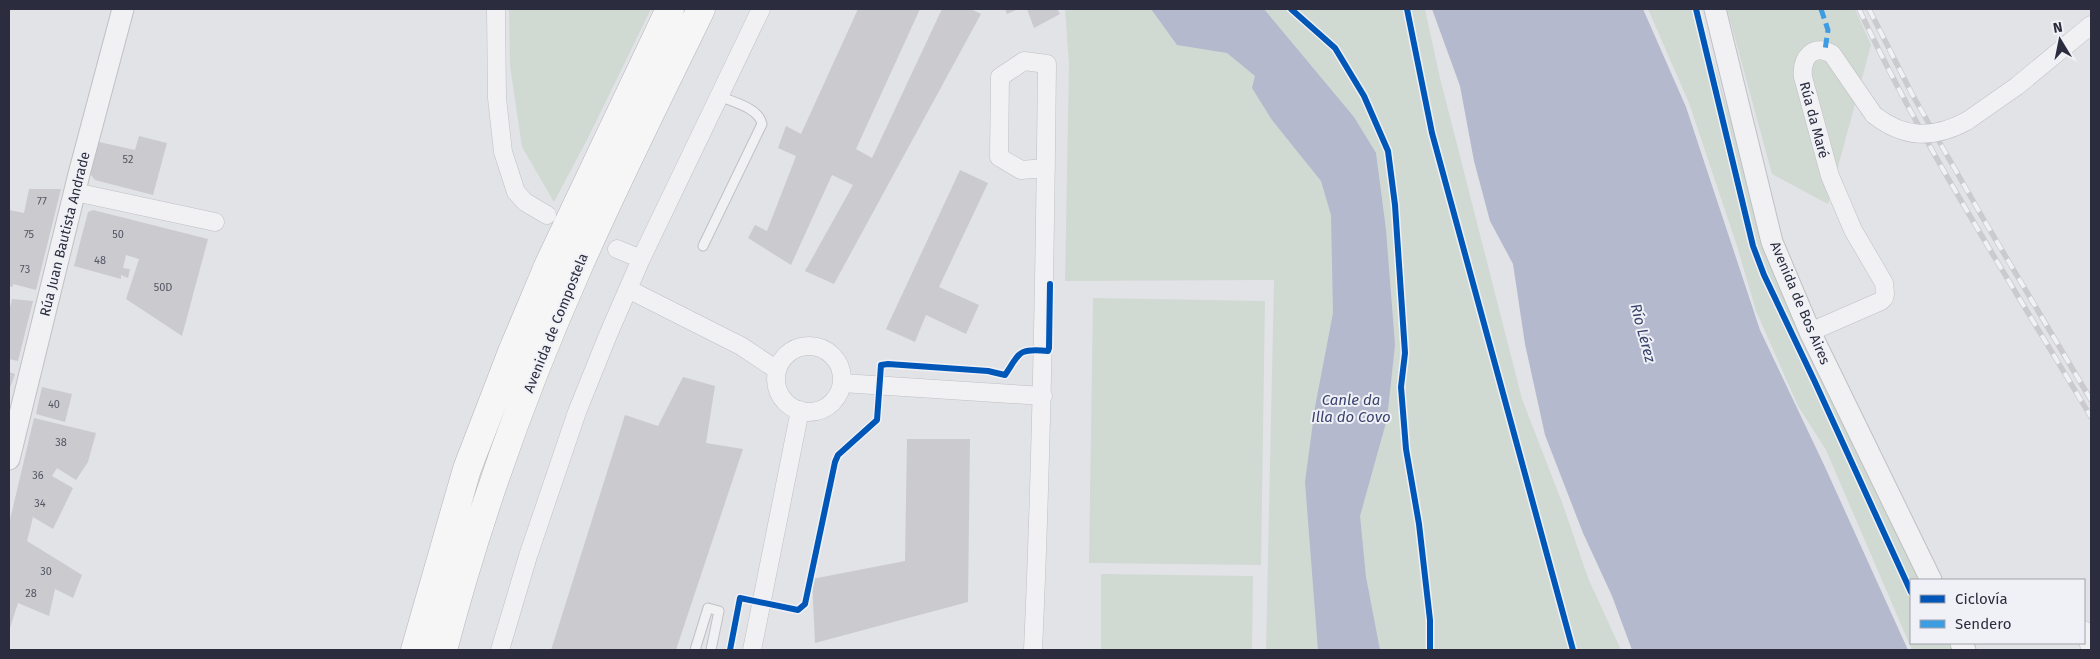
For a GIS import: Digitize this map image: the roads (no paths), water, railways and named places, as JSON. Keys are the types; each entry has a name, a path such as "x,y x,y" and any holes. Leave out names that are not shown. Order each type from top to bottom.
{"highway":[{"name":"Avenida de Compostela","path":"414,650 467,469 512,352 549,264 670,9"},
{"name":"Avenida de Compostela","path":"443,650 456,600 496,478 539,361 576,272 701,9"}],"street":[{"name":"Rúa Juan Bautista Andrade","path":"9,459 75,192 123,9"},
{"path":"496,9 497,98 503,152 516,192 525,202 547,215"},
{"path":"500,650 528,556 577,412 641,259 761,9"},
{"name":"Avenida de Bos Aires","path":"1715,9 1772,242 1810,332 1931,579"},
{"name":"Rúa da Maré","path":"1810,332 1881,301 1884,298 1885,289 1884,283 1853,230 1830,176 1803,77 1803,64 1806,57 1817,51 1825,50 1832,54 1874,115 1892,128 1921,134 1950,130 1967,121 2017,86 2091,25"},
{"path":"1033,650 1044,396 1047,64 1024,61 1000,77 999,157 1021,170 1046,168"},
{"path":"75,192 214,222"},
{"path":"617,249 641,259"},
{"path":"628,289 741,346 777,370"},
{"path":"815,347 830,353 837,362 841,372 842,383 832,402 822,409 811,412 800,410 791,406 783,399 776,381 777,370 781,360 789,352 798,348 815,347"},
{"path":"842,383 1044,396"},
{"path":"752,650 800,410"},
{"path":"2085,633 2091,650"}],"lane":[{"path":"703,246 762,124 761,118 756,112 719,96"},
{"path":"695,650 708,608 719,611 711,650"}],"water":[{"name":"Canle da Illa do Covo","path":"1151,9 1264,9 1354,117 1376,153 1386,230 1395,345 1387,419 1360,516 1366,577 1380,650 1318,650 1305,482 1315,407 1333,313 1331,215 1321,181 1272,120 1252,88 1255,76 1227,53 1177,45"},
{"name":"Río Lérez","path":"1432,9 1643,9 1686,107 1760,330 1908,650 1632,650 1612,596 1583,533 1545,435 1525,344 1513,264 1490,221 1474,161 1460,86"}],"railway":[{"path":"1859,9 1940,165 2091,417"},
{"path":"1869,9 1912,94 2091,400"}]}
